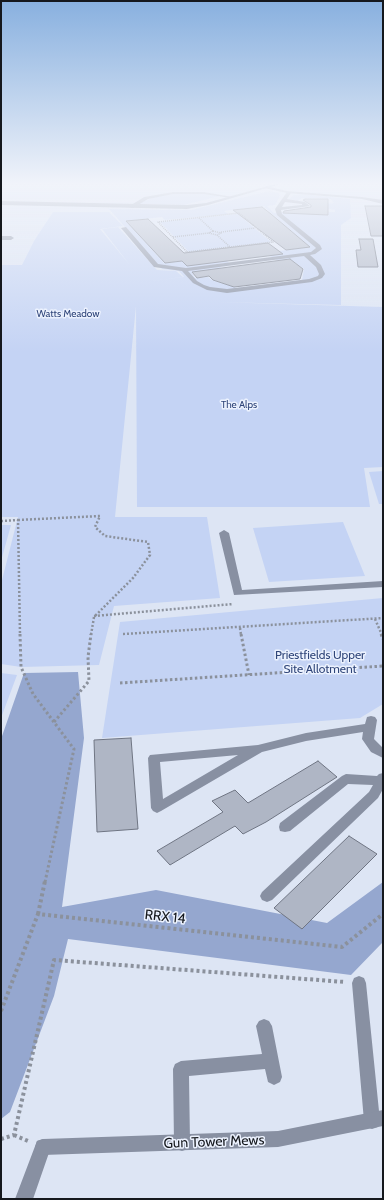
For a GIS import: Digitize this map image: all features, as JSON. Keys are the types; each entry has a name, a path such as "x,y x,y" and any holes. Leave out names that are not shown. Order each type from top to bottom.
{"street":[{"path":"134,240 156,266 183,269 315,253 320,247 311,240"},
{"path":"183,269 195,282 202,286 209,289 227,291 310,281 320,277 322,274 319,266 306,255"},
{"path":"224,533 238,593 383,584"},
{"path":"258,749 157,808 154,758 258,749 306,737 370,724 368,739 375,749 383,754"},
{"path":"267,896 374,795 382,779 346,779 285,827"},
{"path":"359,984 377,1120"},
{"path":"264,1026 274,1077"},
{"path":"182,1143 181,1069 271,1061"},
{"name":"Gun Tower Mews","path":"24,1199 43,1147 278,1140 377,1120"}],"path":[{"path":"176,240 187,252 273,242 271,240"},
{"path":"222,240 230,247"},
{"path":"1,521 100,516 95,527 105,536 148,542 150,555 142,566 133,578 94,616 88,657 89,681 54,722"},
{"path":"1,1011 38,914 74,749 33,694 21,667 18,520"},
{"path":"123,634 383,618"},
{"path":"375,619 383,639"},
{"path":"240,628 249,675"},
{"path":"120,683 383,666"},
{"name":"RRX 14","path":"38,914 342,947 383,914"},
{"path":"1,1139 14,1135 54,960 359,984"}],"green space":[{"path":"35,240 109,240 129,264 110,240 130,240 157,270 176,271 183,277 144,282 184,277 179,271 162,269 136,240 143,240 164,263 223,257 229,263 217,264 222,269 192,273 195,278 208,277 212,280 237,288 302,280 304,269 293,261 281,262 264,253 310,247 302,240 341,240 341,305 216,302 383,307 383,467 364,468 370,507 137,507 136,306 115,517 207,517 220,598 114,606 99,665 21,667 1,664 1,584 18,517 1,517 1,265 22,265"},
{"path":"177,240 269,240 271,242 189,252"},
{"path":"383,471 383,504 379,504 369,472"},
{"path":"343,522 365,576 269,582 253,528"},
{"path":"1,525 11,525 1,561"},
{"name":"Priestfields Upper Site Allotment","path":"383,598 383,704 360,718 102,738 120,622"},
{"path":"1,673 17,675 1,718"}],"shaded area":[{"path":"78,672 84,738 62,907 156,890 327,923 383,882 383,942 351,975 68,939 54,996 10,1112 1,1119 1,739 24,673"}],"building":[{"path":"144,240 170,240 184,253 268,243 283,254 187,266 182,261 165,263"},
{"path":"273,240 302,240 310,247 286,250"},
{"path":"359,240 373,240 378,267 358,267 356,250 361,250"},
{"path":"290,259 303,269 300,279 234,287 213,280 209,276 197,278 192,272"},
{"path":"131,738 138,829 97,832 94,740"},
{"path":"318,761 337,777 266,822 243,834 235,826 170,865 157,851 223,812 212,801 235,790 248,803"},
{"path":"349,836 377,854 302,929 274,908"}],"park label":[{"name":"Watts Meadow","path":"68,314"},
{"name":"The Alps","path":"239,405"}]}
